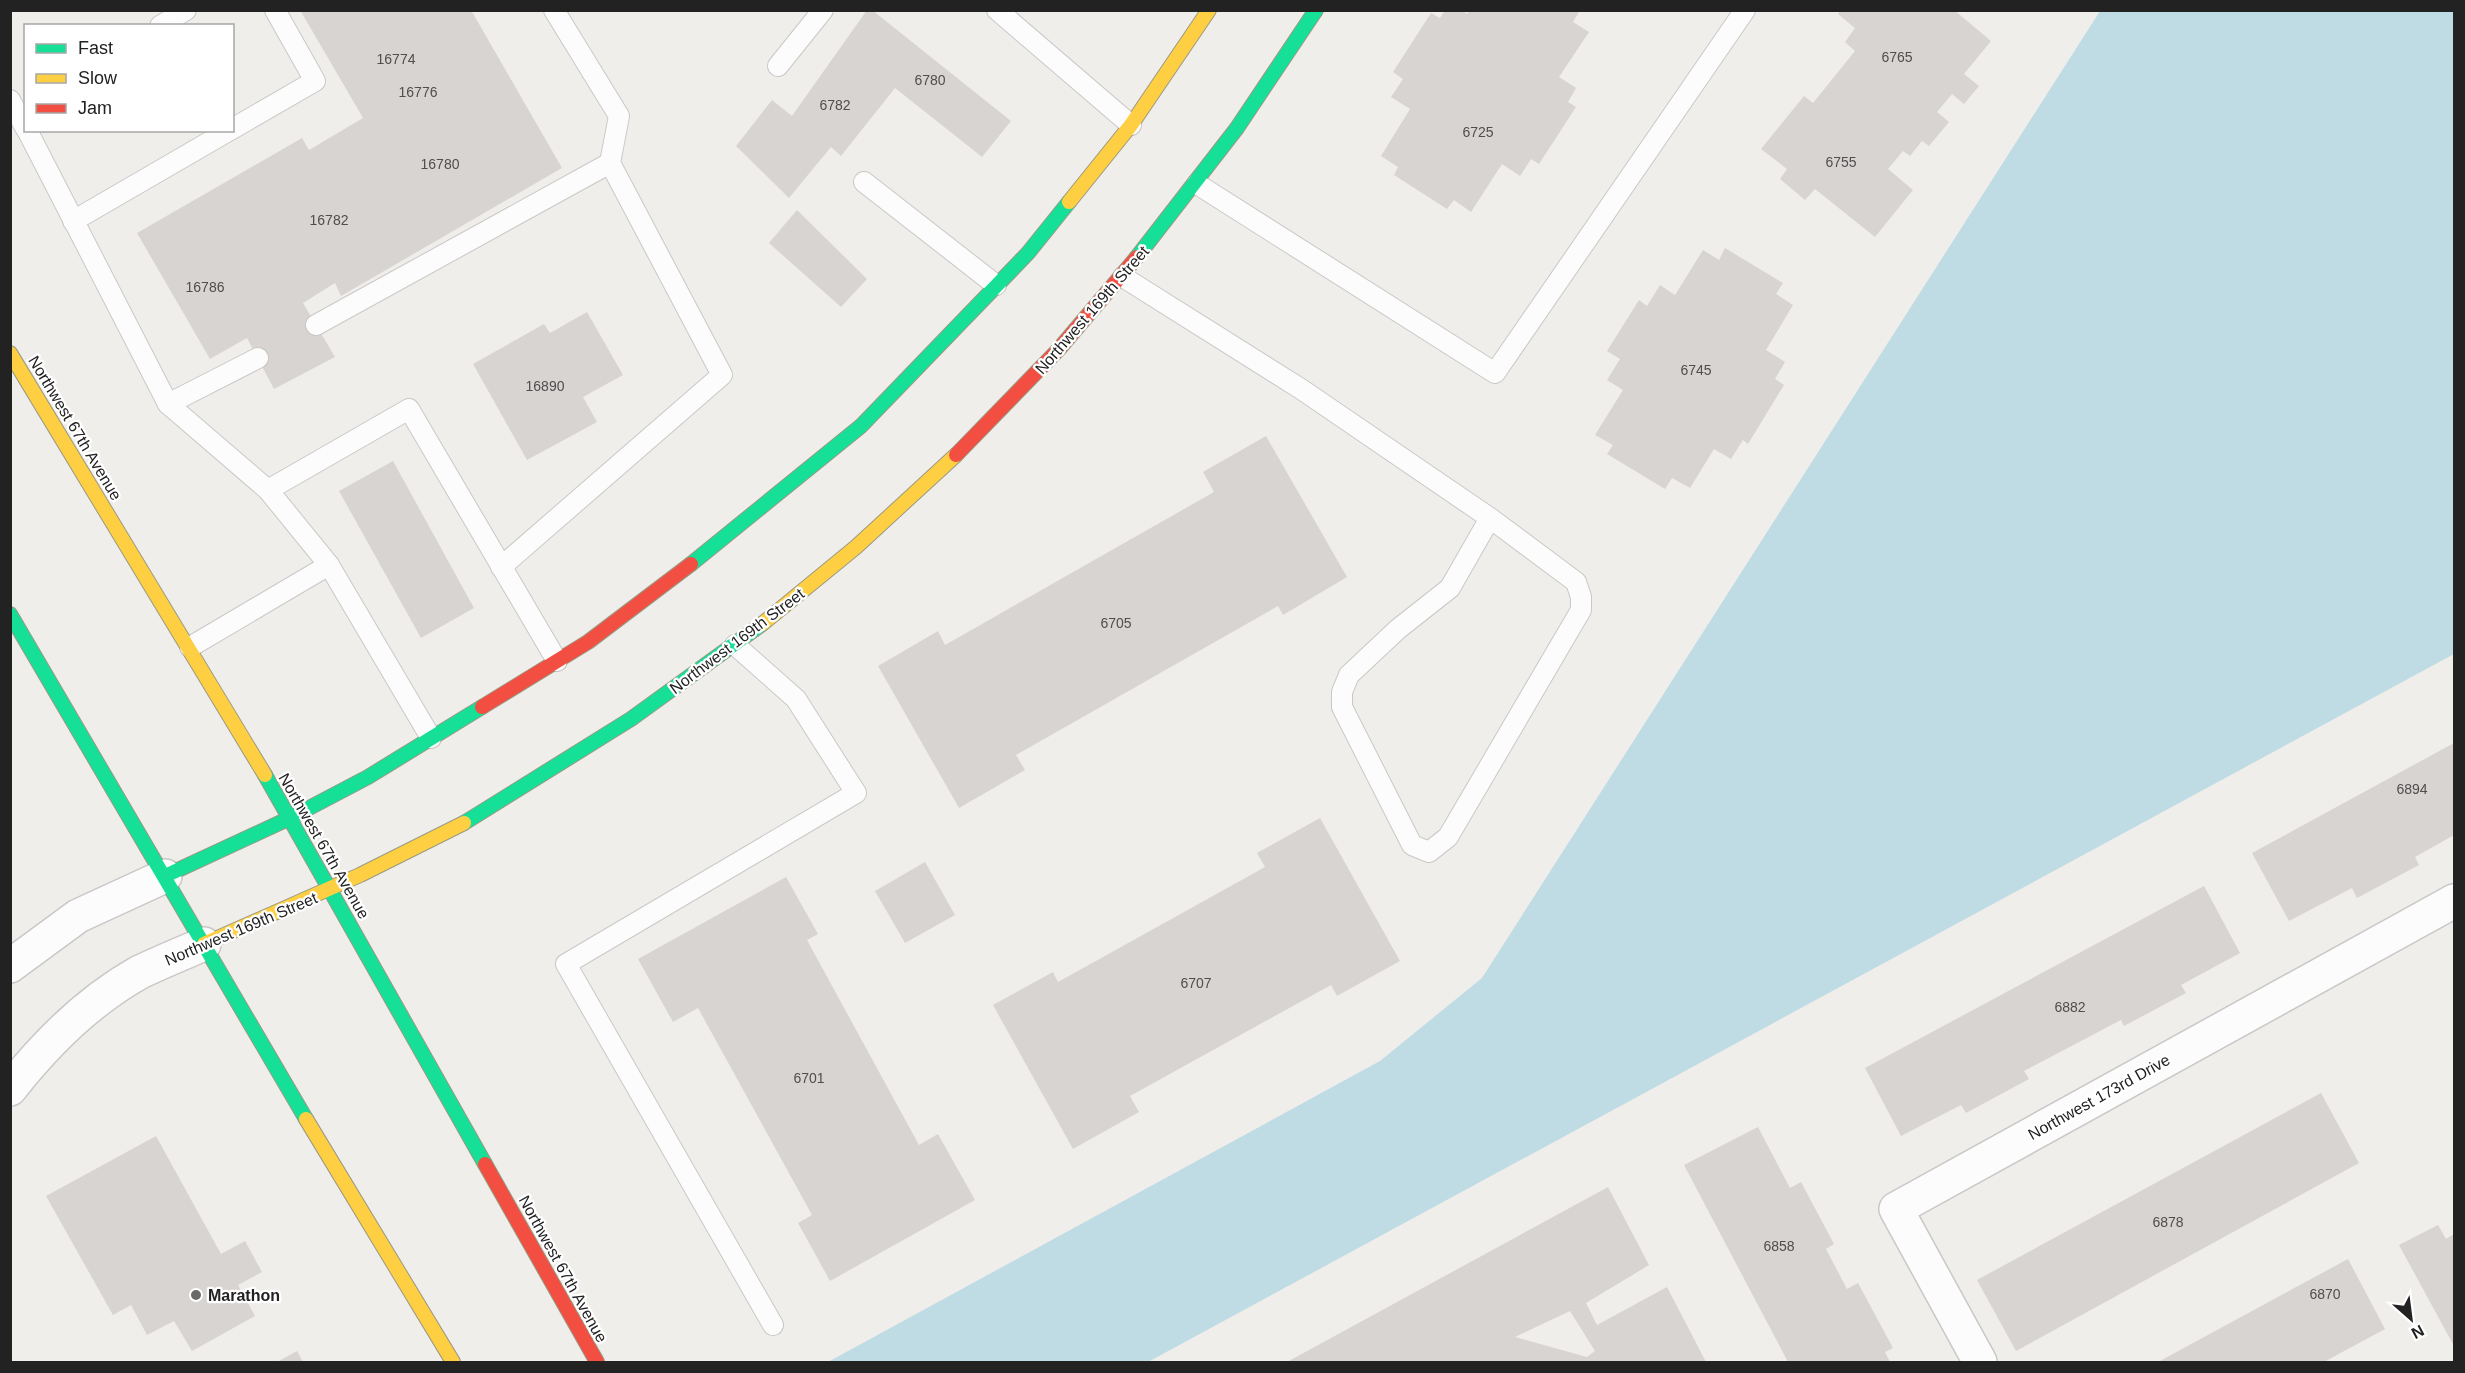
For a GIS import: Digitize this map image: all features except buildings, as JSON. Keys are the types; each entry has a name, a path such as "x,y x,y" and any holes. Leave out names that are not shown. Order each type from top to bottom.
{"street":[{"path":"10,966 78,916 290,818 368,777 588,642 706,553 861,426 1028,252 1131,125 1209,10"},
{"name":"Northwest 169th Street","path":"10,1089 35,1057 92,1005 140,973 331,891 509,797 642,713 735,645 896,514 1010,403 1123,277 1220,156 1316,10"},
{"name":"Northwest 67th Avenue","path":"10,353 190,647 290,818 597,1362"},
{"path":"10,614 453,1362"},
{"name":"Northwest 173rd Drive","path":"1980,1362 1896,1209 2454,901"}],"lane":[{"path":"163,24 186,10"},
{"path":"234,128 315,81 275,10"},
{"path":"501,567 722,375 610,163 619,116 554,10"},
{"path":"778,66 823,10"},
{"path":"997,10 1131,125"},
{"path":"1197,184 1495,373 1745,10"},
{"path":"17,104 24,124"},
{"path":"27,132 168,404 268,490 329,565 431,738"},
{"path":"73,221 228,132"},
{"path":"316,325 610,163"},
{"path":"864,182 996,285"},
{"path":"1123,277 1301,388 1490,518 1576,582 1581,597 1581,610 1448,837 1429,852 1412,845 1342,707 1342,692 1349,675 1398,629 1450,588 1490,518"},
{"path":"168,404 258,358"},
{"path":"268,490 409,409 557,661"},
{"path":"190,647 329,565"},
{"path":"735,645 796,699 856,794 566,964 773,1325"}],"water":[{"path":"2100,11 2454,11 2454,654 1148,1362 828,1362 1380,1061 1482,978"}],"traffic: fast":[{"path":"1137,257 1237,128 1316,10"},
{"path":"691,564 861,426 1028,253 1069,202"},
{"path":"10,614 306,1119"},
{"path":"464,823 631,719 762,624"},
{"path":"165,876 290,818 368,777 482,707"},
{"path":"265,775 485,1164"}],"traffic: slow":[{"path":"1069,202 1131,125 1209,10"},
{"path":"10,353 265,775"},
{"path":"762,624 856,547 956,455"},
{"path":"204,944 360,875 464,823"},
{"path":"306,1119 453,1362"}],"traffic: jam":[{"path":"956,455 1059,349 1137,257"},
{"path":"482,707 588,642 691,564"},
{"path":"485,1164 597,1362"}],"place":[{"name":"Marathon","path":"196,1295"}]}
